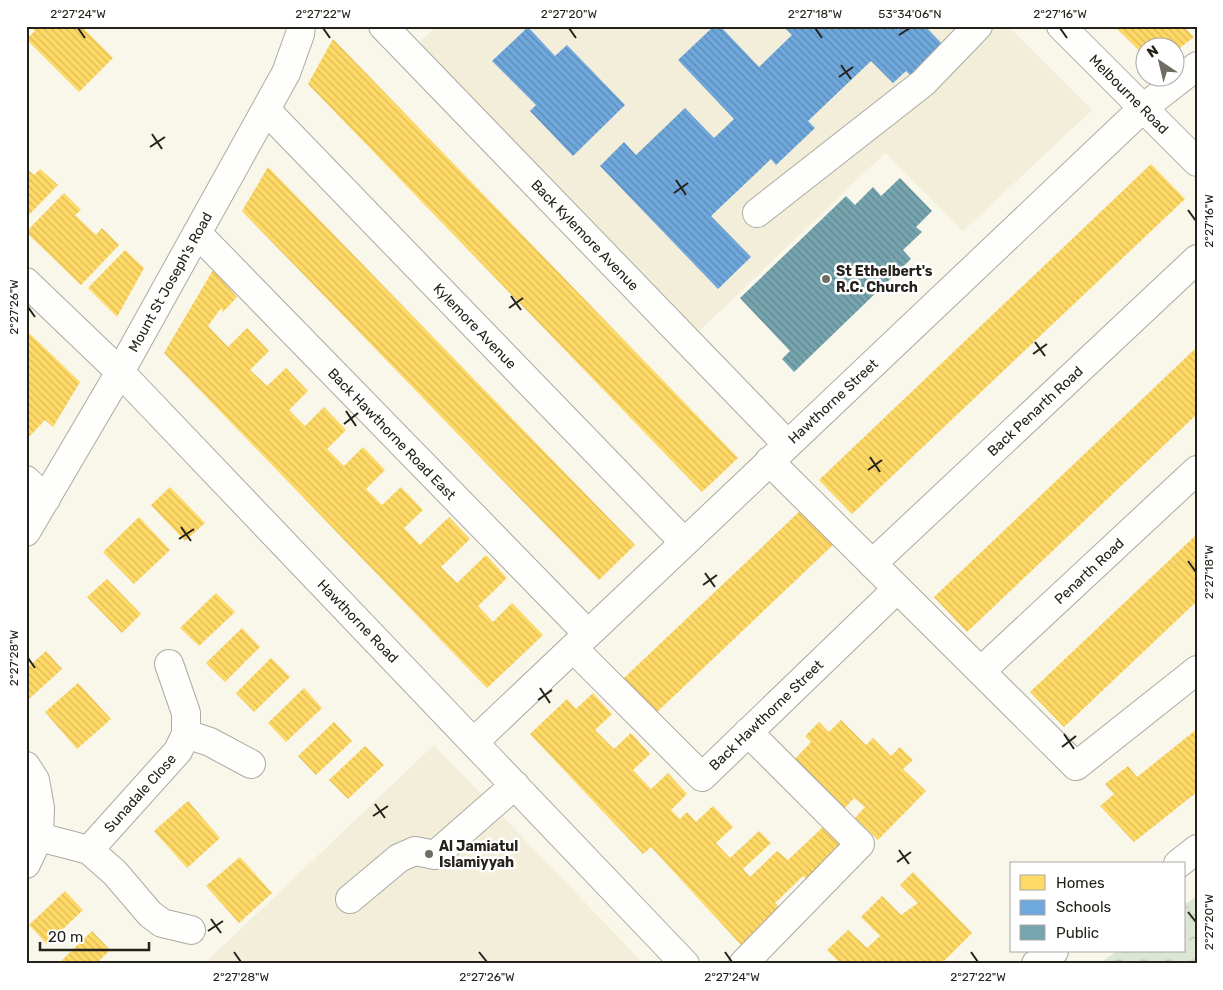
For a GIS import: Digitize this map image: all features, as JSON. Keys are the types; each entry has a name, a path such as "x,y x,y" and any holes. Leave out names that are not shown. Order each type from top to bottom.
{"street":[{"name":"Mount St Joseph's Road","path":"26,532 120,372 266,110 286,73 300,34 300,26"},
{"name":"Back Kylemore Avenue","path":"383,26 778,453 872,564 1076,766 1197,670"},
{"path":"756,213 923,83 978,26"},
{"name":"Melbourne Road","path":"1061,26 1197,162"},
{"name":"Hawthorne Street","path":"474,742 1143,108 1197,66"},
{"name":"Kylemore Avenue","path":"266,110 684,542"},
{"name":"Back Hawthorne Road East","path":"197,234 580,641"},
{"name":"Back Penarth Road","path":"872,564 1197,258"},
{"name":"Hawthorne Road","path":"26,282 120,372 685,964"},
{"name":"Penarth Road","path":"980,671 1197,470"},
{"path":"26,480 46,498"},
{"name":"Back Hawthorne Street","path":"580,641 702,777 897,589"},
{"path":"168,664 186,713 186,734 210,742 251,764"},
{"path":"743,964 860,844 748,732"},
{"name":"Sunadale Close","path":"89,850 178,751 186,734"},
{"path":"26,766 35,780 40,808 39,838 26,864"},
{"path":"350,898 400,858 416,851 434,855 515,785"},
{"path":"39,838 89,850 115,873 150,914 162,923 191,930"},
{"path":"1181,862 1197,849"},
{"path":"1036,964 1053,952"}],"path":[{"path":"1186,906 1197,926"}],"shaded area":[{"path":"436,26 1008,26 1092,110 963,231 885,153 696,334 417,45"},
{"name":"Al Jamiatul Islamiyyah","path":"434,745 644,964 204,964"}],"green space":[{"path":"1197,896 1197,964 1099,964 1116,952 1186,952 1186,904"}],"building: Homes":[{"path":"30,26 81,26 113,58 79,92 26,39 35,31"},
{"path":"1114,26 1183,26 1194,37 1186,43 1186,38 1136,38 1136,47"},
{"path":"333,39 738,458 702,492 308,84"},
{"path":"1151,164 1185,199 852,514 819,480"},
{"path":"268,167 635,545 599,580 242,211"},
{"path":"26,168 34,175 40,169 58,185 26,218"},
{"path":"64,193 81,210 75,215 96,235 102,228 119,245 81,285 26,232"},
{"path":"125,250 144,268 117,317 88,288"},
{"path":"213,270 237,297 223,312 221,308 208,326 228,347 247,328 269,351 250,370 267,386 286,368 308,391 289,410 305,426 324,407 346,430 327,449 344,466 363,447 385,470 366,489 382,505 401,487 423,510 404,528 420,545 449,517 470,539 441,567 457,583 486,555 507,578 478,606 493,622 512,603 543,635 487,688 164,353"},
{"path":"26,330 80,382 53,427 45,420 30,436 26,433"},
{"path":"1197,347 1197,414 967,632 934,597"},
{"path":"170,487 205,523 185,541 151,505"},
{"path":"801,510 834,544 656,713 623,679"},
{"path":"139,517 170,550 134,584 103,552"},
{"path":"1197,534 1197,601 1064,727 1030,692"},
{"path":"107,579 141,614 122,633 87,597"},
{"path":"216,593 235,612 199,646 180,628"},
{"path":"242,628 260,647 225,682 206,663"},
{"path":"46,651 62,669 29,699 26,695 26,669"},
{"path":"271,658 290,677 254,712 236,693"},
{"path":"78,683 111,719 77,749 45,712"},
{"path":"304,688 322,708 286,742 268,723"},
{"path":"593,693 612,714 595,730 614,749 631,733 650,754 633,770 651,789 668,773 687,794 671,810 680,819 687,812 696,822 713,806 733,827 716,843 730,858 759,831 771,843 743,869 750,877 777,851 788,860 823,827 841,845 807,880 803,876 775,903 779,907 742,946 651,847 643,854 530,734 567,699 576,709"},
{"path":"841,720 866,745 873,738 891,756 900,747 913,760 903,769 926,791 878,840 855,818 865,807 854,798 845,808 795,759 811,742 805,736 819,722 829,732"},
{"path":"334,722 352,741 316,775 298,756"},
{"path":"1197,729 1197,792 1134,842 1100,806 1114,794 1105,784 1128,766 1137,777"},
{"path":"365,746 384,765 348,799 329,780"},
{"path":"188,801 220,838 187,868 154,831"},
{"path":"240,857 272,893 239,923 206,886"},
{"path":"913,872 972,933 941,964 841,964 827,950 848,930 867,948 880,936 861,917 882,896 901,915 918,903 900,885"},
{"path":"65,891 83,910 47,944 29,925"},
{"path":"92,931 110,950 96,964 58,964"}],"building: Schools":[{"path":"714,26 720,26 759,67 792,35 783,26 896,26 899,30 903,26 925,26 945,47 913,78 906,71 893,83 871,61 808,121 815,128 776,165 771,159 711,216 751,257 718,289 600,166 624,142 636,155 685,108 714,138 734,119 678,60"},
{"path":"528,27 555,56 567,45 625,105 573,156 530,111 536,105 492,61"}],"building: Public":[{"name":"St Ethelbert's R.C. Church","path":"900,178 932,211 916,227 922,232 903,250 911,259 794,372 782,359 790,351 740,298 846,196 855,205 873,187 881,196"}],"place":[{"name":"St Ethelbert's R.C. Church","path":"826,279"},
{"name":"Al Jamiatul Islamiyyah","path":"429,854"}]}
